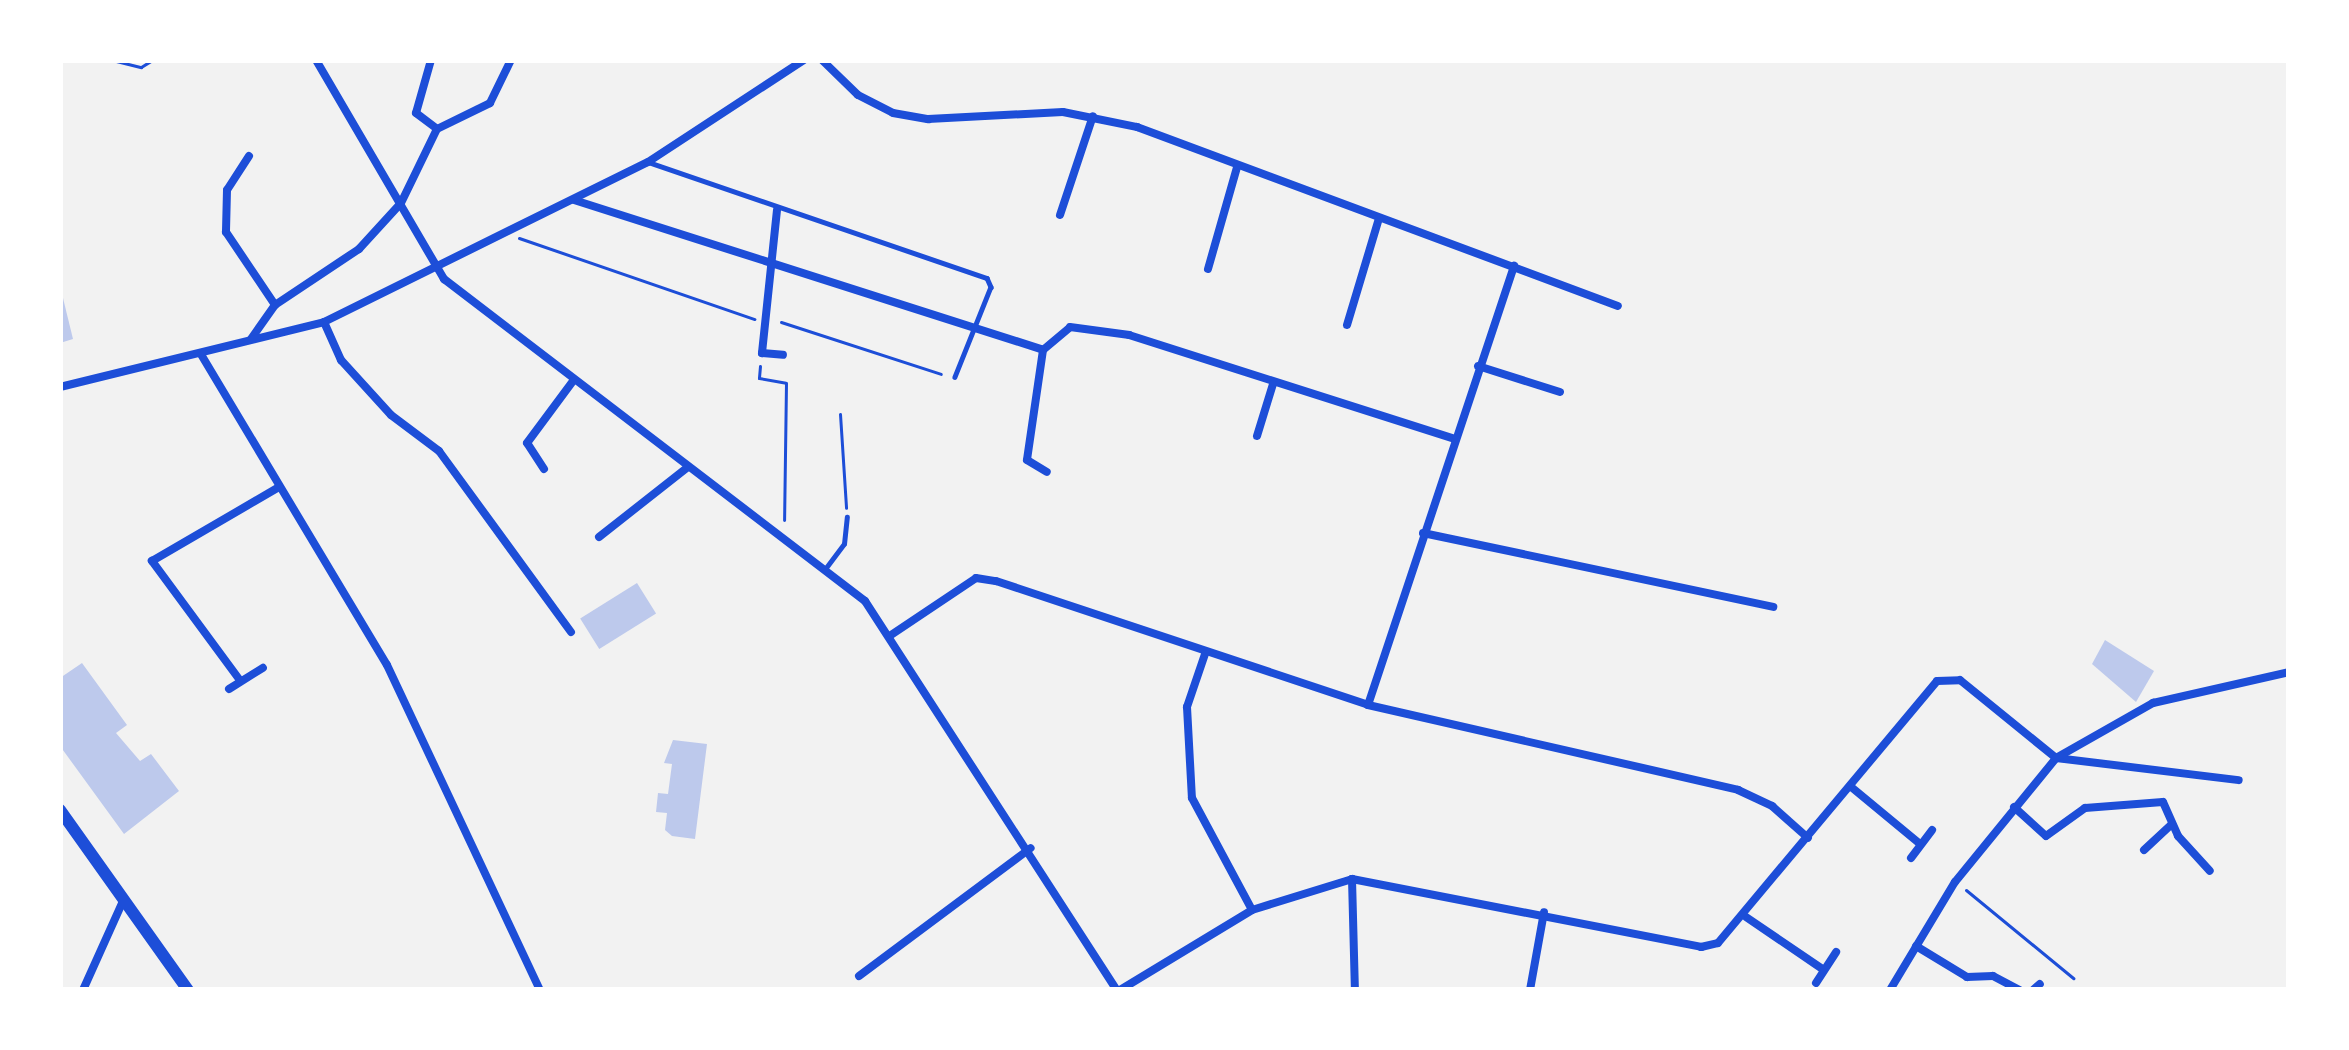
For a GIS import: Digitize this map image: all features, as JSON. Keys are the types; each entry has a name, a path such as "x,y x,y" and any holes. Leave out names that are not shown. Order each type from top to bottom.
{"main road":[{"path":"60,810 188,990"}],"street":[{"path":"316,60 436,270 573,381 825,568 891,635 1119,990 1252,910 1352,879 1544,912 1701,947 1718,943 1746,916 1937,681 1960,680 2056,758 2240,780"},
{"path":"431,60 416,113 437,129"},
{"path":"251,340 274,305 359,249 400,203 437,129 490,104 511,60"},
{"path":"60,387 202,356 324,322 648,163 804,60"},
{"path":"822,60 859,95 893,112 928,119 1093,116 1618,305"},
{"path":"1060,214 1093,116"},
{"path":"249,156 227,190 226,232 274,305"},
{"path":"1208,269 1237,167"},
{"path":"574,200 1043,350"},
{"path":"777,210 762,353 783,355"},
{"path":"1347,325 1379,218"},
{"path":"1368,705 1514,266"},
{"path":"324,322 340,360 368,394 439,451 572,632"},
{"path":"1047,472 1027,460 1043,350 1070,328 1129,335 1454,439"},
{"path":"202,356 387,665 540,990"},
{"path":"1478,366 1560,392"},
{"path":"544,469 526,443 573,381"},
{"path":"1257,436 1273,384"},
{"path":"599,537 688,467"},
{"path":"239,679 152,561 279,487"},
{"path":"1423,533 1774,608"},
{"path":"891,635 976,578 1368,705 1738,790 1808,838"},
{"path":"1205,654 1187,707 1192,798 1252,910"},
{"path":"229,689 263,668"},
{"path":"1890,990 1955,882 2056,758 2153,703 2289,672"},
{"path":"1850,786 1920,844"},
{"path":"2014,807 2046,836 2086,808 2114,800 2162,802 2172,824 2210,871"},
{"path":"2144,850 2172,824"},
{"path":"1911,858 1932,830"},
{"path":"860,976 1031,848"},
{"path":"1352,879 1355,990"},
{"path":"83,990 124,900"},
{"path":"1530,990 1544,912"},
{"path":"1746,916 1824,970"},
{"path":"1916,946 1967,977 1994,976 2019,990"},
{"path":"1816,983 1836,952"}],"lane":[{"path":"648,163 987,278 977,328 955,377"},
{"path":"825,568 844,544 847,517"}],"path":[{"path":"112,60 141,67 152,60"},
{"path":"508,235 764,322 794,322 955,377"},
{"path":"762,353 760,378 786,382 784,520 773,530"},
{"path":"840,414 847,517"},
{"path":"1955,882 2073,978"}],"building":[{"path":"60,295 73,339 60,343"},
{"path":"637,583 656,614 599,649 580,619"},
{"path":"2105,640 2154,671 2136,702 2092,664"},
{"path":"82,663 127,725 116,733 140,761 151,754 179,791 124,834 60,746 60,678"},
{"path":"673,740 707,744 695,839 672,836 665,830 667,813 656,812 658,793 668,794 672,764 664,763"}]}
